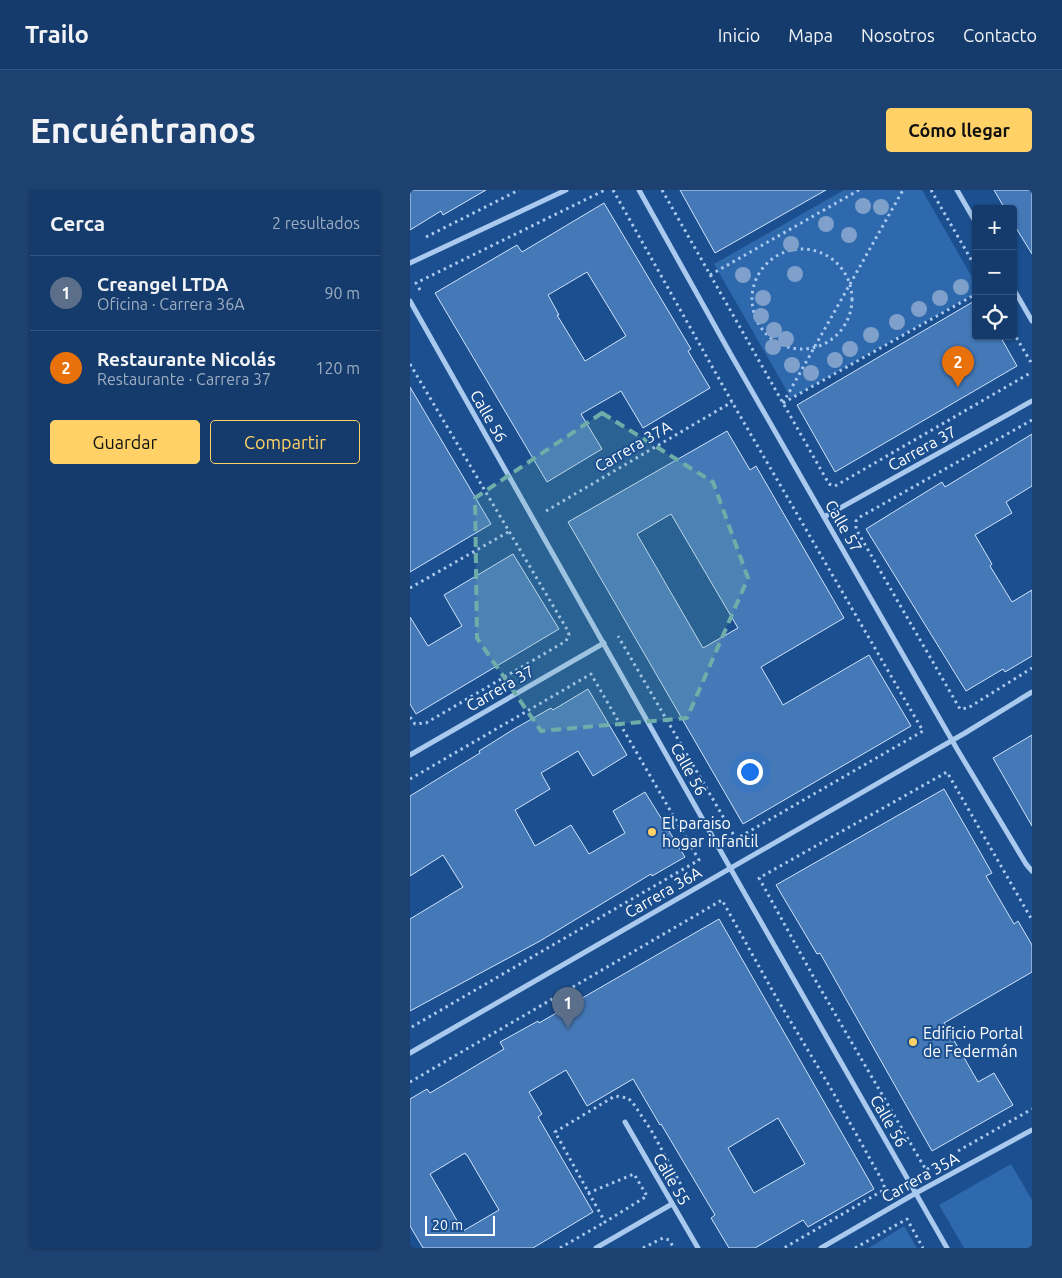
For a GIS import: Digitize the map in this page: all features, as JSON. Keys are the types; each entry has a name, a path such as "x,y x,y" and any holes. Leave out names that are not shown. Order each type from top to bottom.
{"street":[{"path":"410,263 566,190"},
{"name":"Calle 57","path":"639,190 730,353 952,740 1032,872"},
{"path":"957,190 972,216"},
{"path":"1017,295 1032,321"},
{"name":"Calle 56","path":"410,301 947,1248"},
{"name":"Carrera 37","path":"824,517 1032,401"},
{"name":"Carrera 37","path":"410,755 604,643"},
{"name":"Carrera 36A","path":"410,1054 1032,692"},
{"name":"Calle 55","path":"625,1122 698,1248"},
{"name":"Carrera 35A","path":"821,1248 916,1193 1032,1130"},
{"path":"596,1248 672,1204"}],"path":[{"path":"418,241 519,190"},
{"path":"421,292 416,283 606,190"},
{"path":"613,190 732,402 923,731 736,839 616,632"},
{"path":"662,190 828,484 835,486 1032,372"},
{"path":"710,275 859,190"},
{"path":"783,403 903,190"},
{"path":"931,190 972,261"},
{"path":"791,250 814,250 825,255 843,270 850,284 852,296 851,311 846,325 836,337 824,345 814,348 794,349 780,344 766,334 755,315 752,303 756,280 770,261 780,254 791,250"},
{"path":"783,403 974,295"},
{"path":"1017,339 1032,364"},
{"path":"410,364 568,631 568,639 426,723 415,724 410,717"},
{"name":"Carrera 37A","path":"551,520 546,511 732,402"},
{"path":"1032,420 860,517 855,525 960,709 968,708 1032,668"},
{"path":"410,588 510,531"},
{"path":"410,779 591,674 699,860 410,1028"},
{"path":"934,1165 926,1170 759,878 947,772 1032,920"},
{"path":"410,1082 722,900 884,1184 882,1191 784,1248"},
{"path":"951,1156 1032,1108"},
{"path":"560,1248 605,1222 647,1196 634,1174 588,1193 605,1222"},
{"path":"855,1248 907,1219 923,1248"},
{"path":"643,1248 663,1238 669,1240 674,1248"}],"highlighted area":[{"path":"602,413 713,482 748,578 687,718 541,731 477,638 475,498"}],"shaded area":[{"path":"844,190 922,190 972,277 972,295 791,398 714,264"},
{"path":"1011,1164 1032,1200 1032,1248 964,1248 939,1205"},
{"path":"904,1226 917,1248 869,1248"}],"building":[{"path":"410,190 486,190 443,215 441,211 410,230"},
{"path":"680,190 826,190 715,253"},
{"path":"994,190 1032,190 1032,254 1017,230 1017,205 1003,205"},
{"path":"604,203 691,349 688,351 710,388 643,428 621,391 581,414 602,449 547,482 435,293 517,245 522,252","holes":["587,272 626,336 585,361 557,315 559,315 548,295"]},
{"path":"972,302 972,340 1002,340 1017,366 835,472 797,405"},
{"path":"410,387 491,524 410,572"},
{"path":"727,431 750,470 756,466 844,618 761,667 783,705 869,655 911,726 743,824 568,522","holes":["671,514 738,628 703,648 637,534"]},
{"path":"1032,434 1032,486 1006,502 1012,513 975,535 992,564 990,566 1012,602 1032,590 1032,656 1005,672 1003,669 966,691 866,529 942,482 945,487"},
{"path":"513,554 559,629 416,714 410,704 410,617 428,646 462,626 444,595"},
{"path":"588,689 627,755 593,776 578,751 541,773 550,789 515,810 535,846 571,825 589,854 625,833 613,811 645,792 685,857 652,876 651,874 540,941 410,1011 410,919 463,887 443,855 410,876 410,796 480,753 479,751 514,729 551,708 553,710"},
{"path":"1032,735 1032,826 993,758"},
{"path":"944,789 992,873 986,876 1014,924 1018,921 1032,945 1032,972 944,1023 978,1082 994,1073 1013,1105 932,1151 820,953 817,954 776,885"},
{"path":"719,919 874,1189 808,1227 803,1220 755,1248 729,1248 711,1218 715,1215 633,1079 587,1106 566,1070 529,1092 542,1114 538,1117 593,1212 533,1248 423,1248 410,1226 410,1099 427,1089 430,1093 504,1049 500,1042 538,1021 539,1023","holes":["778,1118 805,1164 754,1193 728,1148","465,1153 499,1210 463,1231 430,1174"]}],"place":[{"name":"Restaurante Nicolás","path":"958,387"},
{"name":"El paraiso hogar infantil","path":"652,832"},
{"name":"Creangel LTDA","path":"568,1028"},
{"name":"Edificio Portal de Federmán","path":"913,1042"}]}
